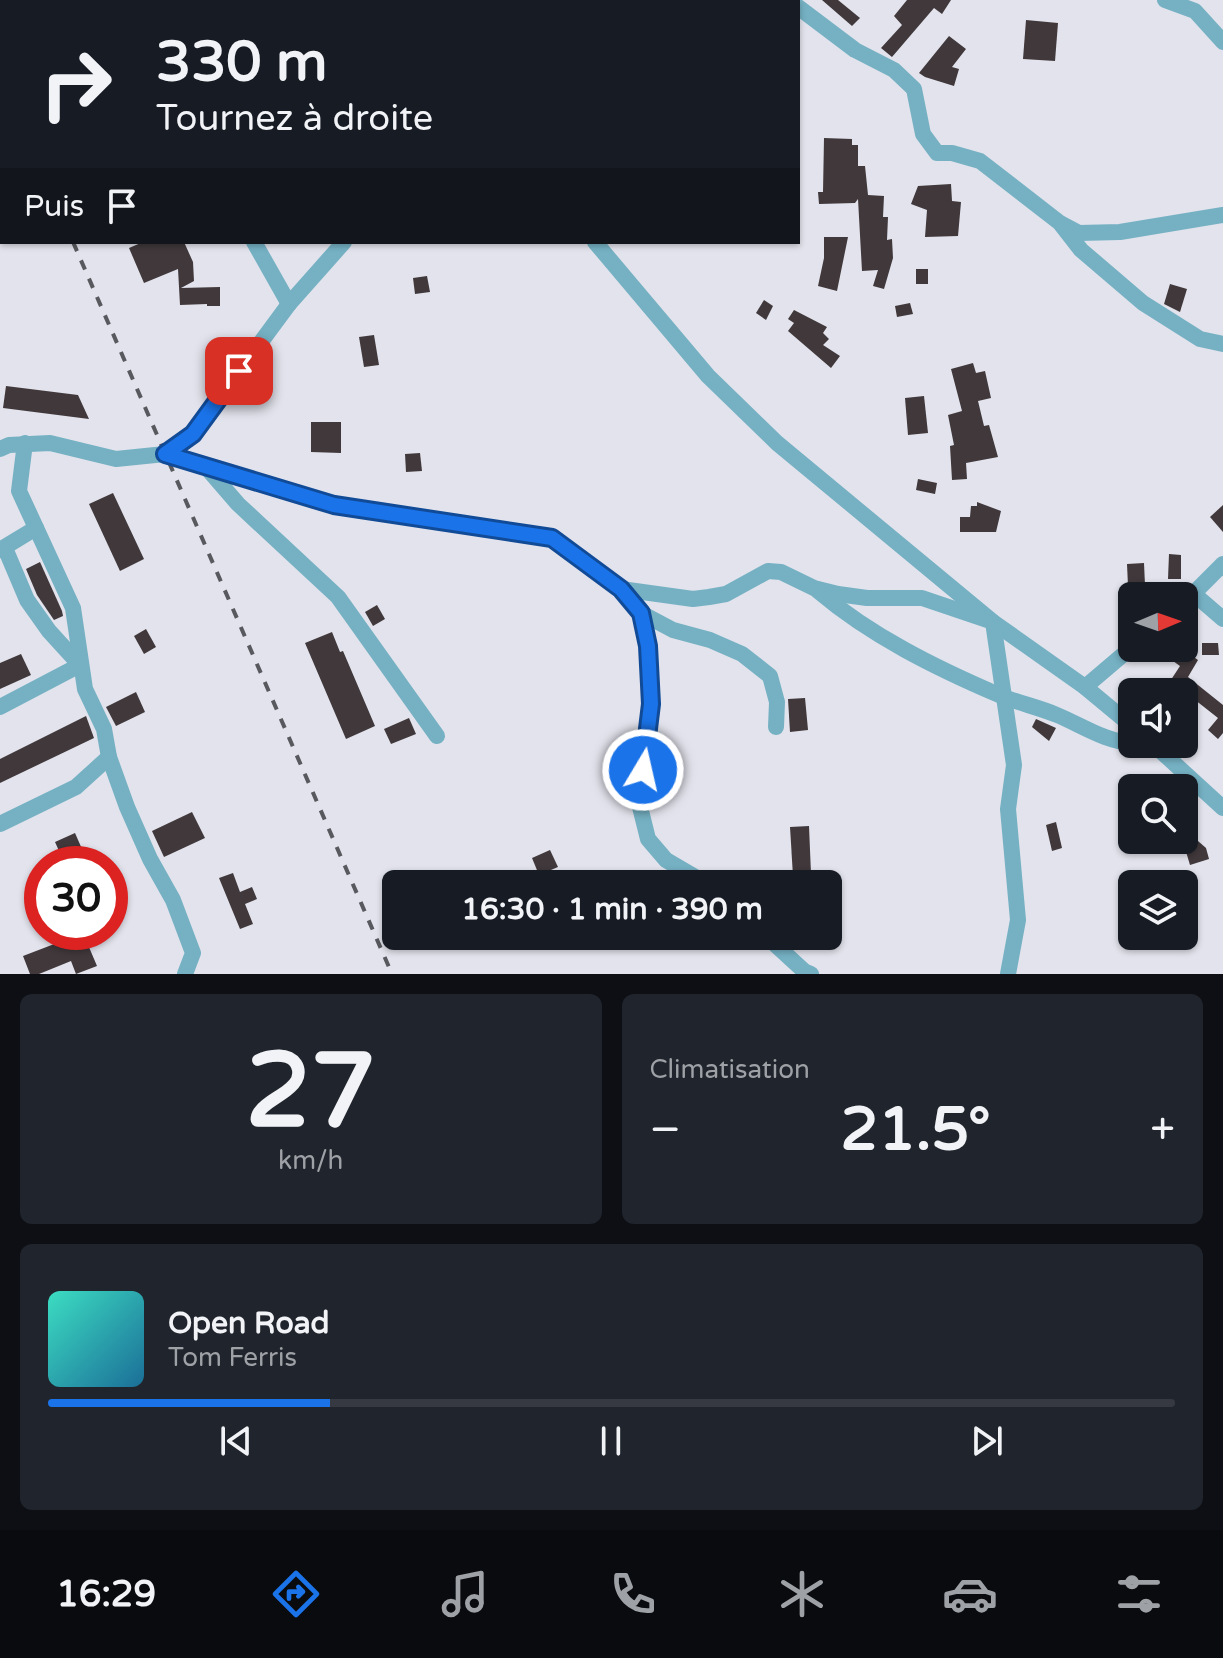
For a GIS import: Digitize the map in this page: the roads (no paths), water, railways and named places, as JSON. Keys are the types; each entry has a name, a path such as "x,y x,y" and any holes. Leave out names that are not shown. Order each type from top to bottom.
{"street":[{"path":"1165,0 1195,11 1223,42"},
{"path":"800,9 855,50 894,70 914,89 923,134 937,153 952,153 980,161 1060,223 1079,233 1120,232 1223,215"},
{"path":"1060,223 1081,250 1143,303 1200,339 1223,344"},
{"path":"255,244 289,304"},
{"path":"165,454 193,434 289,304 342,244"},
{"path":"597,244 708,376 777,443 993,622 1085,687 1118,714"},
{"path":"25,443 19,491 73,608 85,689 104,729 109,757 127,807 150,859 173,900 193,953 185,974"},
{"path":"0,449 25,443 50,443 116,459 165,454 334,505 552,538 621,589 641,613 673,630 710,640 742,654 770,676 777,702 776,727"},
{"path":"205,466 238,504 338,597 437,736"},
{"path":"36,528 2,549 27,600 49,631 80,665"},
{"path":"1198,590 1223,564"},
{"path":"621,589 693,599 726,594 768,571 781,572 814,588 848,617 935,665 1002,697 1118,739"},
{"path":"814,588 867,598 922,598 993,622"},
{"path":"1198,604 1223,619"},
{"path":"641,613 648,646 651,704 638,799 648,839 666,860 683,870"},
{"path":"993,622 1014,765 1008,809 1018,920 1008,974"},
{"path":"1085,687 1118,659"},
{"path":"0,707 80,665"},
{"path":"0,824 76,787 109,757"},
{"path":"1168,758 1223,808"},
{"path":"781,950 811,974"}],"railway":[{"path":"74,244 392,974"}]}
